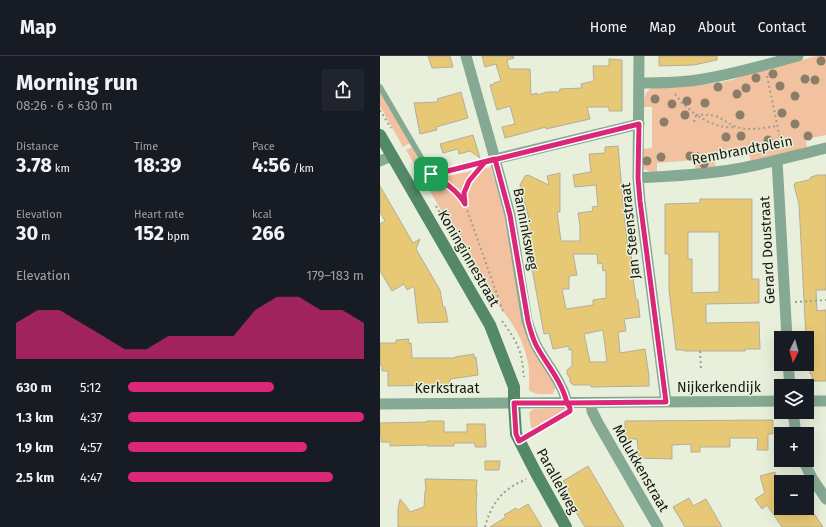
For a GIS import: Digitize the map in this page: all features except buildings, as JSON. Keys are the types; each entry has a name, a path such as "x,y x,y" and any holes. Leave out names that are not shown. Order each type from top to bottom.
{"street":[{"name":"Banninksweg","path":"466,56 490,160 510,215 531,333 535,344 560,384 567,403"},
{"name":"Jan Steenstraat","path":"639,56 638,178 666,402"},
{"path":"639,83 668,83 726,76 761,63 798,56"},
{"path":"490,160 639,124"},
{"name":"Koninginnestraat","path":"380,135 490,324 514,387 514,403"},
{"name":"Rembrandtplein","path":"638,178 735,170 826,148"},
{"path":"380,161 392,156"},
{"name":"Gerard Doustraat","path":"781,159 787,331"},
{"name":"Nijkerkendijk","path":"514,403 774,401"},
{"path":"814,401 826,401"},
{"name":"Kerkstraat","path":"380,404 514,403"},
{"name":"Parallelweg","path":"514,403 516,434 566,527"},
{"name":"Molukkenstraat","path":"590,403 598,423 658,527"},
{"path":"806,467 826,499"}],"lane":[{"path":"380,87 431,174 490,160"}],"path":[{"path":"761,63 775,115 781,159"},
{"path":"668,83 682,103 696,115 721,127 757,129 777,126"},
{"path":"694,122 696,115"},
{"path":"696,115 713,115 736,127"},
{"path":"465,204 464,193 469,181 490,160"},
{"path":"431,174 460,195 465,204 504,314"},
{"path":"785,302 826,300"},
{"path":"700,351 701,368"},
{"path":"519,441 570,411 567,403"},
{"path":"485,527 487,517 500,496 509,488 536,473"}],"shaded area":[{"path":"816,56 826,56 826,135 806,139 807,148 751,161 748,152 713,158 716,167 695,170 695,160 657,163 657,172 651,172 644,169 643,149 652,148 652,107 644,107 645,95 650,89 727,81 742,75 768,70"},
{"path":"380,92 410,143 403,147 380,106"},
{"path":"412,147 425,174 430,179 491,167 504,212 526,334 529,343 556,387 553,394 538,394 529,390 528,363 522,343 504,312 493,299 406,150"},
{"path":"568,408 568,411 533,431 529,413 532,410"}],"route":[{"path":"431,174 446,183 460,195 465,204 464,193 469,181 485,162 495,159 543,147 639,124 638,178 640,201 666,402 567,403 570,411 519,441 516,434 514,403 567,403 560,384 535,344 531,333 510,215 495,159 431,174"}]}
